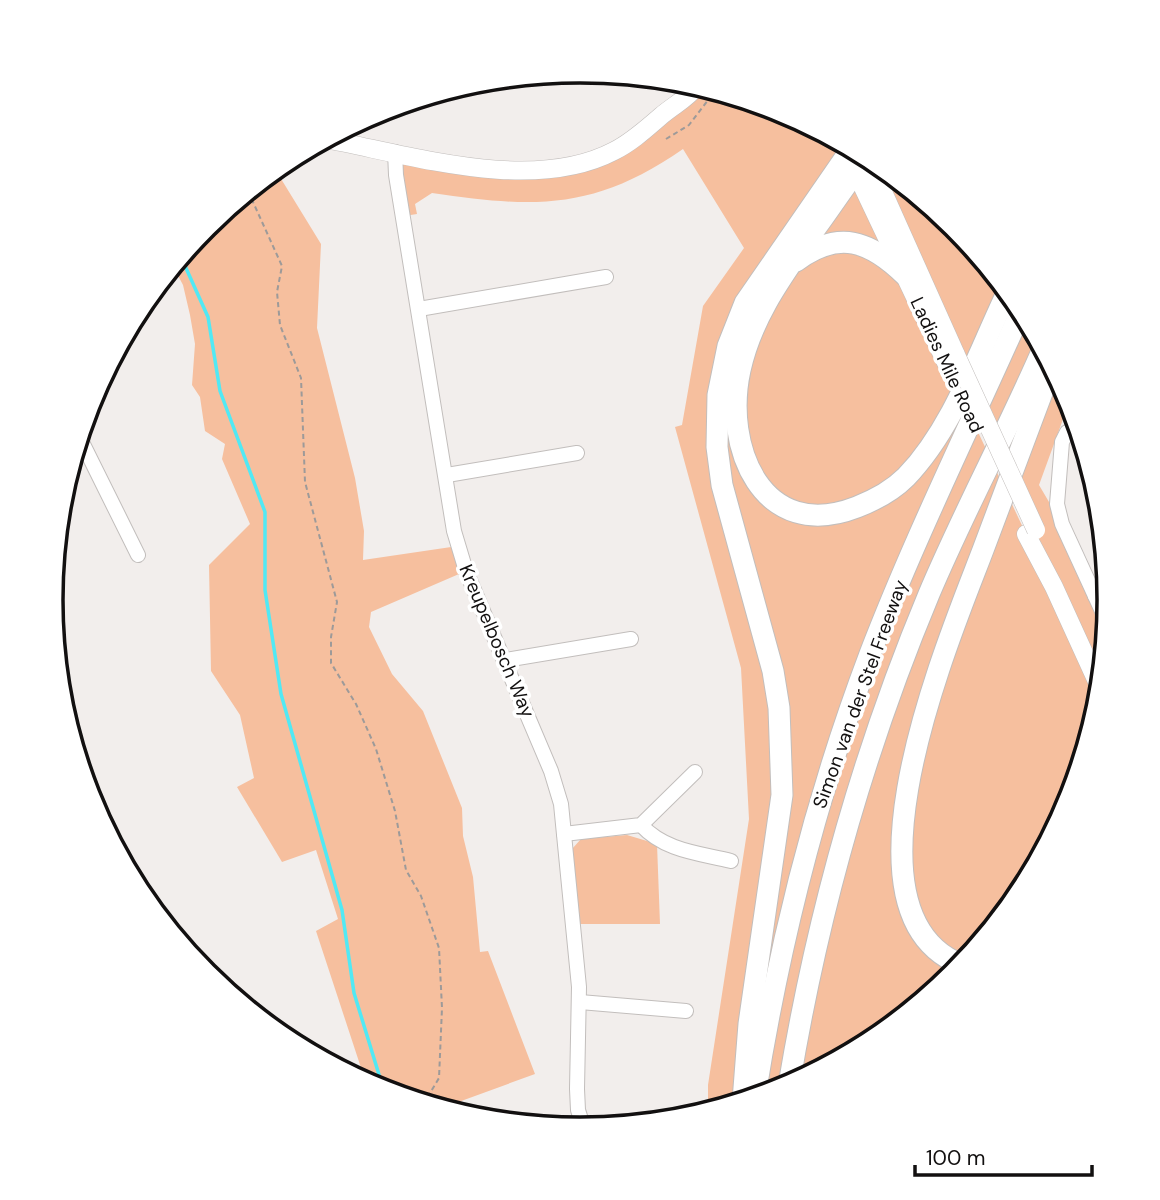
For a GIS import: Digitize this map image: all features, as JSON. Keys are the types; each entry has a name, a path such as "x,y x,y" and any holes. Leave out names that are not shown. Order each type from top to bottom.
{"highway":[{"path":"744,1091 749,1024 782,795 783,761 773,671 719,463 718,395 728,346 745,303 851,160"},
{"path":"852,160 765,303 747,344 736,396 735,420 744,463 755,481 786,507 806,513 829,515 873,501 904,480 945,424 1003,303"},
{"path":"789,266 819,247 848,242 880,254 905,275"},
{"name":"Simon van der Stel Freeway","path":"757,1086 791,911 842,733 901,577 1016,322"},
{"name":"Simon van der Stel Freeway","path":"792,1072 827,896 877,729 930,591 1038,360"},
{"path":"952,959 938,950 922,932 912,912 903,871 902,821 906,793 919,735 960,613 1047,378"}],"main road":[{"path":"668,110 676,92"},
{"path":"340,142 512,170 568,167 614,151 668,110 678,106 689,95"},
{"name":"Ladies Mile Road","path":"859,165 905,275 953,362"},
{"name":"Ladies Mile Road","path":"860,165 953,362 1093,670"}],"street":[{"name":"Kreupelbosch Way","path":"395,152 396,176 458,546 557,787 580,1002 577,1089 580,1117"},
{"path":"419,309 606,277"},
{"path":"1069,431 1059,456 1056,504 1062,524 1096,583"},
{"path":"86,449 138,555"},
{"path":"447,475 577,453"},
{"path":"506,660 631,639"},
{"path":"564,834 641,825 695,772"},
{"path":"641,825 651,836 668,845 731,861"},
{"path":"580,1002 685,1011"}],"path":[{"path":"666,139 690,125 709,100"},
{"path":"252,200 282,266 277,292 280,325 301,378 305,482 337,602 331,637 331,663 356,704 376,749 395,811 406,870 421,896 439,948 442,1008 439,1078 429,1094"}],"shaded area":[{"path":"685,94 746,110 778,122 849,159 1026,534 1053,581 1036,530 884,182 921,211 946,234 990,285 1028,341 1044,371 1064,417 1039,485 1062,524 1097,600 1093,667 1070,766 1044,829 1028,859 990,915 946,966 921,989 867,1030 809,1064 778,1078 708,1100 708,1085 749,819 741,668 675,427 682,425 703,306 744,248 683,149 621,184 591,194 533,202 432,193 415,204 417,214 404,216 395,152 480,167 591,160"},
{"path":"281,179 321,244 317,328 355,478 364,531 363,560 458,546 466,571 371,612 369,627 392,674 423,711 462,808 463,836 473,877 480,952 488,951 535,1074 458,1102 414,1090 361,1069 316,931 338,919 316,850 282,862 237,787 254,778 240,715 211,671 209,565 250,524 222,459 225,444 205,431 200,397 192,385 195,344 183,285 178,275 214,234"},
{"path":"627,835 657,844 660,924 578,924 572,849 581,839"}],"waterway":[{"path":"185,266 208,317 220,391 265,512 265,590 281,694 342,910 354,993 380,1077"}]}
